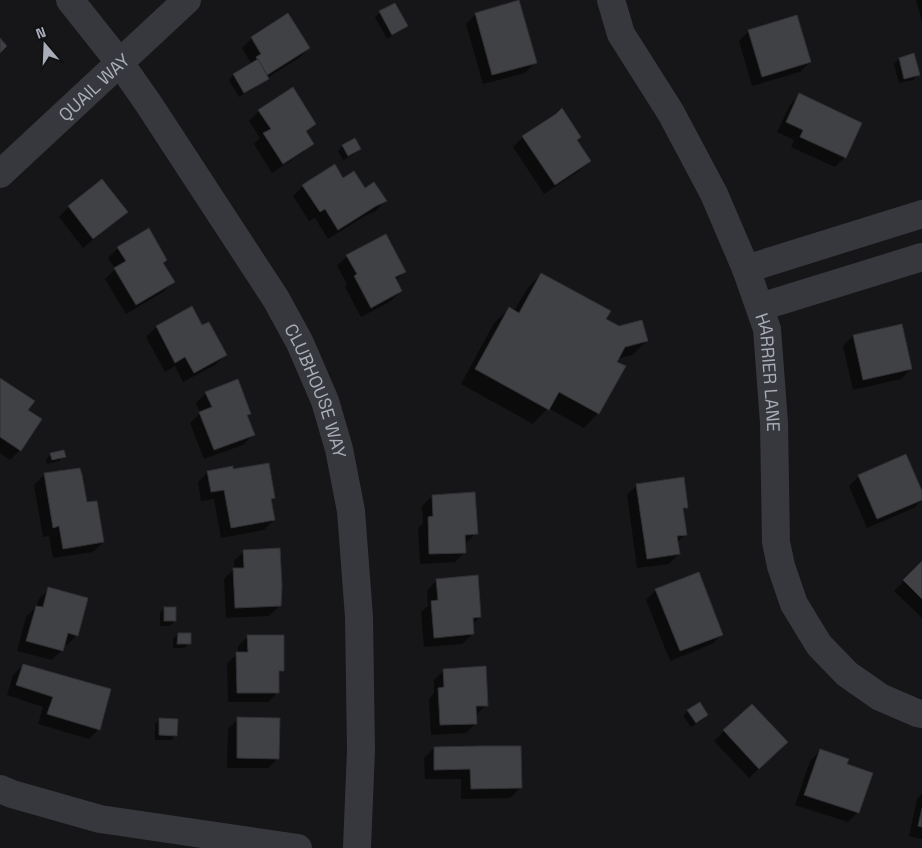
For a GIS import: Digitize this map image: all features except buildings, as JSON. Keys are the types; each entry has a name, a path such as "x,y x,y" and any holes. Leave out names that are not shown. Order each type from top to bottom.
{"street":[{"name":"CLUBHOUSE WAY","path":"70,0 120,63 148,103 276,299 300,343 325,401 339,449 351,511 359,617 361,750 357,848"},
{"name":"QUAIL WAY","path":"0,174 188,0"},
{"name":"HARRIER LANE","path":"611,0 621,34 675,121 714,194 746,269 767,328 774,423 776,542 781,566 794,604 819,645 847,674 880,697 917,714 922,714"},
{"path":"746,269 922,214"},
{"path":"760,307 922,257"},
{"path":"0,789 100,820 298,848"}]}
